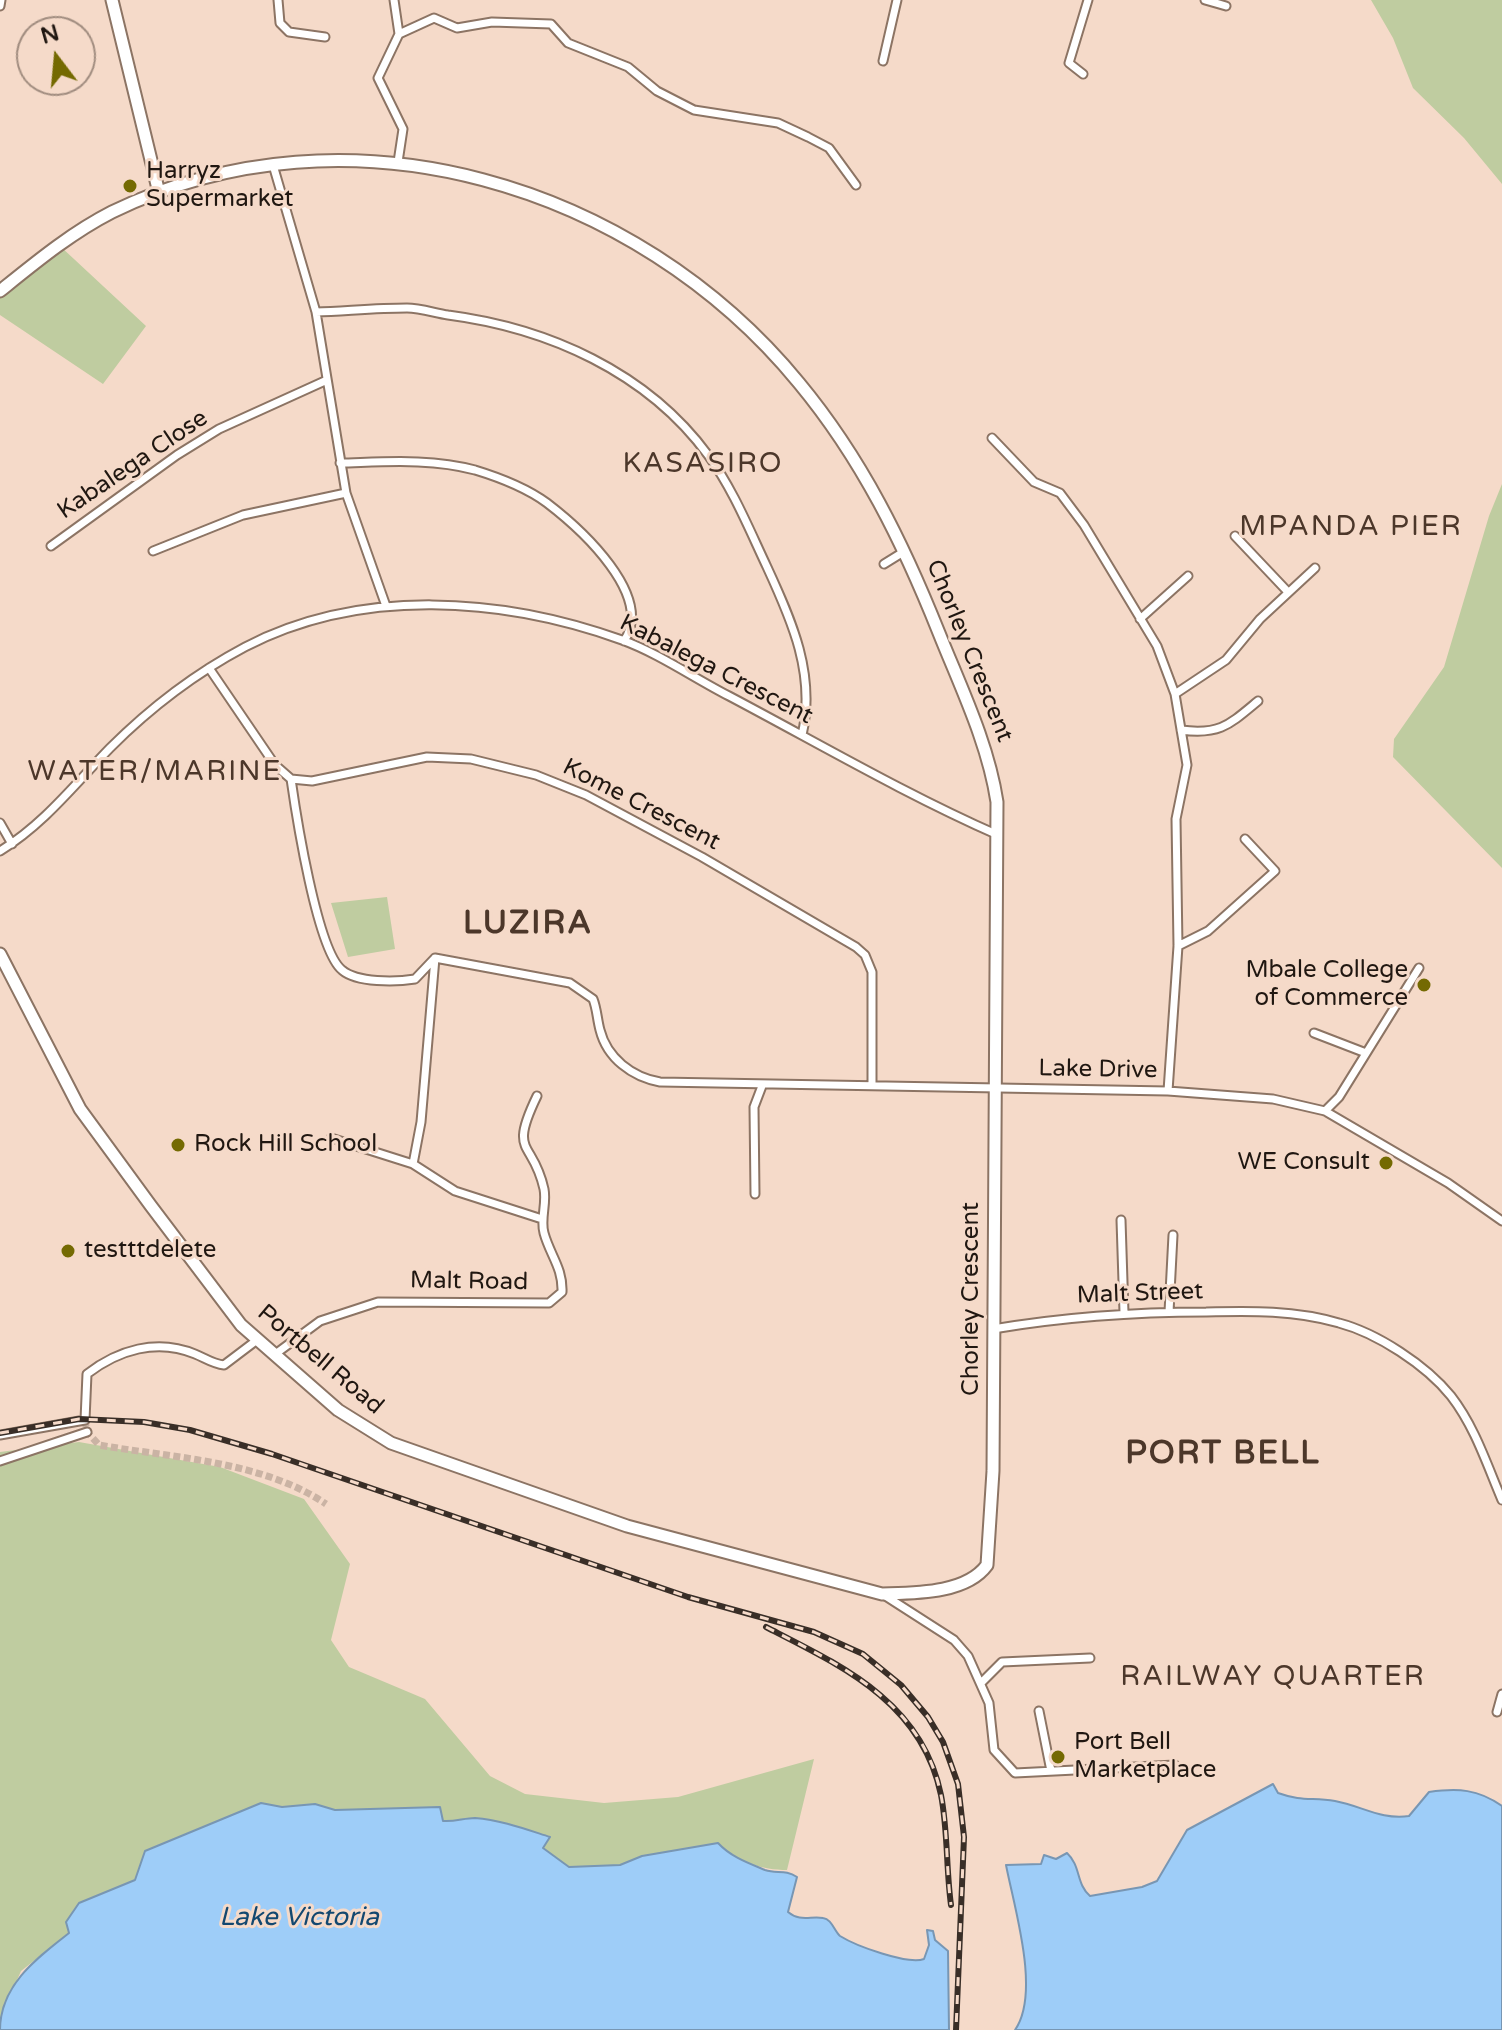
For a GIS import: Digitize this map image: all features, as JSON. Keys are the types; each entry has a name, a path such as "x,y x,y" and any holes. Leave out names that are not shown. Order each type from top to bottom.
{"main road":[{"path":"112,0 159,193"},
{"name":"Chorley Crescent","path":"0,291 58,244 111,213 159,193 273,163 398,162 464,173 548,200 645,252 705,294 744,327 797,380 832,425 873,489 905,551 987,756 997,802 993,1471 987,1565 964,1583 917,1592 882,1594"},
{"name":"Portbell Road","path":"0,954 80,1109 208,1284 257,1340 338,1410 391,1443 664,1538 882,1594"}],"street":[{"path":"278,0 280,23 289,32 325,37"},
{"path":"394,0 399,34 378,78 403,129 398,162"},
{"path":"883,61 897,0"},
{"path":"1083,74 1069,63 1088,0"},
{"path":"1205,0 1226,6"},
{"path":"399,34 434,18 457,28 492,22 551,24 568,43 591,55 628,67 657,91 694,110 778,123 829,148 856,185"},
{"path":"273,163 316,312 346,493 386,606"},
{"path":"316,312 410,308 514,325 568,346 659,401 709,457 745,518 774,582 800,647 805,672 808,702 802,735"},
{"name":"Kabalega Close","path":"51,546 177,455 219,429 327,380"},
{"path":"992,438 1034,482 1062,494 1084,525 1166,665 1175,694 1187,765 1176,819 1178,946 1168,1091"},
{"path":"340,463 406,462 475,470 545,501 584,535 619,578 634,617 624,641"},
{"path":"153,551 243,515 346,493"},
{"path":"1235,536 1288,592"},
{"path":"884,564 905,551"},
{"path":"1175,694 1226,660 1236,644 1315,568"},
{"path":"1140,619 1188,576"},
{"name":"Kabalega Crescent","path":"0,851 31,832 132,726 209,668 245,647 282,631 337,615 386,606 485,607 574,625 624,641 912,795 998,835"},
{"path":"209,668 275,765 291,779 298,833 313,896 337,965 358,978 412,980 435,958"},
{"path":"1181,730 1206,733 1222,729 1258,701"},
{"name":"Kome Crescent","path":"291,779 312,781 427,757 471,759 512,769 586,795 702,857 865,955 872,972 872,1084"},
{"path":"0,823 12,844"},
{"path":"1178,946 1208,931 1275,871 1245,839"},
{"path":"413,1164 428,1055 435,958"},
{"name":"Lake Drive","path":"435,958 576,986 595,1003 600,1030 612,1055 637,1075 660,1082 1168,1091 1273,1099 1325,1111 1448,1183 1502,1221"},
{"path":"1325,1111 1339,1097 1419,968"},
{"path":"1314,1033 1366,1053"},
{"path":"755,1194 754,1107 762,1086"},
{"name":"Malt Road","path":"274,1355 320,1321 378,1302 550,1303 562,1292 562,1277 544,1236 543,1185 525,1150 522,1131 537,1096"},
{"path":"331,1138 413,1164 455,1191 542,1219"},
{"path":"1121,1220 1124,1313"},
{"path":"1169,1312 1173,1235"},
{"name":"Malt Street","path":"993,1329 1124,1313 1169,1312 1289,1313 1350,1326 1409,1360 1439,1383 1472,1430 1502,1500"},
{"path":"0,1435 85,1420 87,1374 113,1357 157,1346 182,1350 224,1365 257,1340"},
{"path":"0,1461 87,1432"},
{"path":"882,1594 954,1640 968,1656 989,1703 994,1750 1015,1773 1175,1765"},
{"path":"982,1682 1002,1662 1090,1658"},
{"path":"1497,1712 1502,1694"},
{"path":"1039,1711 1051,1771"}],"green space":[{"path":"1371,0 1502,0 1502,184 1464,138 1413,88 1393,38"},
{"path":"60,246 146,326 103,384 0,315 0,297"},
{"path":"1502,484 1502,868 1393,757 1394,739 1444,667 1489,516"},
{"path":"387,897 395,949 348,957 331,903"},
{"path":"79,1442 220,1467 304,1499 350,1564 331,1640 349,1667 425,1699 490,1776 525,1794 604,1803 678,1797 814,1759 787,1870 750,1864 718,1843 642,1856 620,1865 569,1867 543,1848 550,1838 471,1818 458,1822 443,1821 440,1807 335,1810 315,1804 282,1807 260,1803 135,1880 79,1903 69,1933 21,1971 0,2019 0,1452"}],"water":[{"path":"1273,1784 1278,1793 1287,1796 1335,1801 1399,1817 1409,1816 1429,1792 1459,1790 1476,1793 1502,1806 1502,2030 1015,2030 1026,1995 1026,1973 1006,1865 1041,1864 1044,1855 1056,1859 1067,1853 1090,1896 1142,1887 1157,1881 1187,1830"},
{"name":"Lake Victoria","path":"261,1803 282,1807 315,1804 335,1810 440,1807 443,1821 485,1819 550,1837 543,1848 569,1867 620,1865 642,1856 718,1843 752,1865 797,1877 788,1912 801,1918 826,1919 840,1936 858,1945 895,1957 924,1959 929,1945 927,1930 933,1931 935,1940 948,1951 949,2030 0,2030 6,1999 13,1986 33,1963 69,1933 66,1922 79,1903 135,1880 145,1851"}],"tunnel":[{"path":"85,1420 87,1432 99,1445 246,1470 274,1478 326,1504"}],"railway":[{"path":"0,1433 79,1419 144,1422 190,1430 272,1454 688,1597 814,1632 863,1654 901,1685 928,1717 943,1742 958,1784 964,1837 956,2030"},
{"path":"766,1627 850,1673 897,1711 916,1735 931,1763 941,1795 951,1905"}],"place":[{"name":"Harryz Supermarket","path":"130,186"},
{"name":"Mbale College of Commerce","path":"1424,985"},
{"name":"Rock Hill School","path":"178,1145"},
{"name":"WE Consult","path":"1386,1163"},
{"name":"testttdelete","path":"68,1251"},
{"name":"Port Bell Marketplace","path":"1058,1757"}],"district":[{"name":"KASASIRO","path":"703,465"},
{"name":"MPANDA PIER","path":"1351,528"},
{"name":"WATER/MARINE","path":"155,773"},
{"name":"LUZIRA","path":"528,925"},
{"name":"PORT BELL","path":"1223,1455"},
{"name":"RAILWAY QUARTER","path":"1273,1678"}]}
